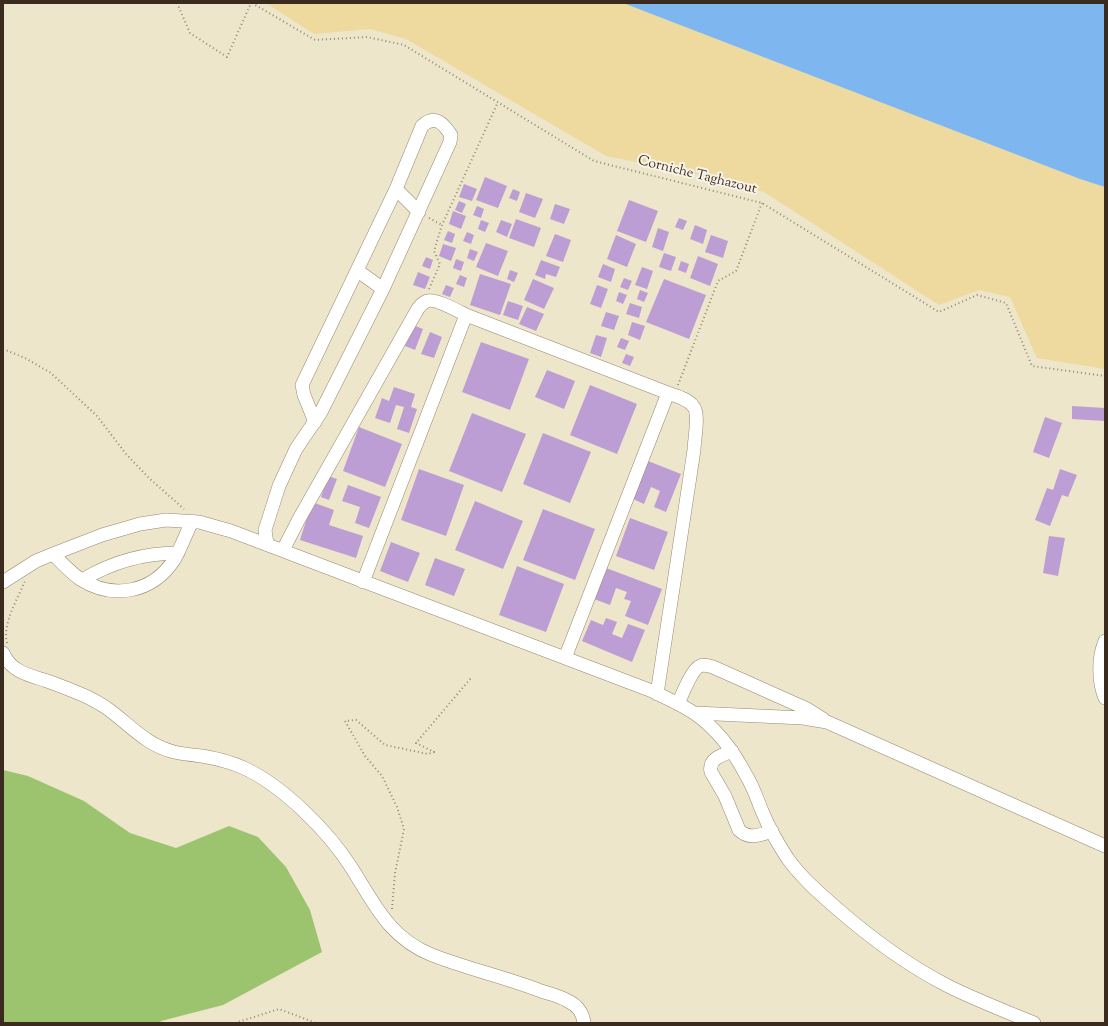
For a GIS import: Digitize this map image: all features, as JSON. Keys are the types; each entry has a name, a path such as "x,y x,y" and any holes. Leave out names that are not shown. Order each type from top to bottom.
{"street":[{"path":"267,544 265,530 279,486 296,449 315,422 321,412 383,289 450,142 451,135 441,122 434,120 428,121 422,126 396,189 302,385 304,395 315,422"},
{"path":"396,189 419,212"},
{"path":"358,271 383,289"},
{"path":"283,550 416,312 423,303 429,300 437,302 466,315 671,394 690,403 695,408 694,450 657,694"},
{"path":"363,582 466,315"},
{"path":"565,658 671,394"},
{"path":"3,582 36,562 102,535 140,524 166,520 196,521 231,531 283,550 657,694 695,713 732,751 747,776 772,831 788,859 825,898 867,933 917,967 947,985 976,999 1034,1023"},
{"path":"53,554 82,580 108,590 125,591 141,588 148,585 162,574 171,564 196,521"},
{"path":"82,580 121,561 149,555 178,553"},
{"path":"3,591 36,562"},
{"path":"1105,640 1100,668 1101,682 1105,698"},
{"path":"4,656 14,668 27,676 47,681 90,698 108,709 142,737 159,746 174,752 205,756 244,768 274,787 304,812 327,836 351,866 381,915 399,935 430,954 534,988 568,1001 581,1012 584,1023"},
{"path":"678,704 694,671 698,666 703,665 713,667 818,715 827,722 1105,846"},
{"path":"695,713 803,718 827,722"},
{"path":"732,751 715,759 710,768 725,796 739,830 743,834 749,836 755,836 772,831"}],"path":[{"name":"Corniche Taghazout","path":"177,3 190,33 227,57 251,3 315,40 367,37 404,45 594,160 762,203 939,312 977,295 1006,303 1032,366 1105,376"},
{"path":"429,300 429,287 440,264 434,251 442,225 498,102"},
{"path":"671,394 718,281 736,271 762,203"},
{"path":"419,212 442,225"},
{"path":"3,349 25,358 51,373 97,416 126,454 150,479 196,521"},
{"path":"4,656 11,654 6,641 5,630 27,577 25,571"},
{"path":"389,924 394,904 395,873 404,829 397,807 382,776 365,756 345,721 356,720 385,745 428,754 434,752 416,743 471,678"},
{"path":"235,1023 279,1009 316,1023"}],"green space":[{"path":"3,770 28,776 84,801 130,833 176,848 229,826 258,837 286,867 310,910 322,952 223,1005 161,1021 160,1023 3,1023"}],"sand":[{"path":"266,3 623,3 1080,179 1105,187 1105,369 1037,358 1010,297 979,290 939,305 764,192 709,177 606,156 406,39 370,29 314,34"}],"water":[{"path":"623,3 1105,3 1105,187 1080,179"}],"building":[{"path":"485,177 507,186 498,208 476,200"},
{"path":"464,184 477,189 472,201 459,197"},
{"path":"513,189 520,192 517,201 509,198"},
{"path":"526,193 543,199 535,218 519,212"},
{"path":"629,200 658,211 646,242 617,231"},
{"path":"459,201 466,204 462,213 455,210"},
{"path":"555,204 570,209 564,224 550,219"},
{"path":"477,206 484,209 481,218 473,215"},
{"path":"453,211 466,216 461,229 449,224"},
{"path":"679,218 687,221 683,230 675,227"},
{"path":"516,219 541,228 534,247 509,238"},
{"path":"481,220 489,223 485,232 478,229"},
{"path":"501,220 512,224 507,237 496,232"},
{"path":"695,225 707,230 703,244 690,239"},
{"path":"658,228 669,232 663,251 652,247"},
{"path":"448,231 455,234 452,243 444,240"},
{"path":"467,232 474,235 471,244 463,241"},
{"path":"555,234 571,240 563,262 546,256"},
{"path":"616,235 636,244 627,267 607,259"},
{"path":"711,235 728,241 723,258 705,252"},
{"path":"486,243 508,251 498,276 476,267"},
{"path":"443,244 456,248 451,261 439,256"},
{"path":"470,249 478,252 474,261 467,258"},
{"path":"664,253 676,257 671,271 659,267"},
{"path":"698,256 718,264 710,286 690,278"},
{"path":"426,257 433,260 430,269 422,266"},
{"path":"456,259 464,262 461,271 453,268"},
{"path":"541,260 560,267 556,277 546,274 545,279 535,275"},
{"path":"681,261 689,264 686,273 678,270"},
{"path":"603,264 615,269 611,282 598,277"},
{"path":"642,267 653,271 647,289 635,285"},
{"path":"510,270 518,273 514,282 507,279"},
{"path":"418,272 430,277 425,289 413,285"},
{"path":"480,274 511,284 500,315 470,305"},
{"path":"460,275 467,278 464,287 456,284"},
{"path":"624,278 632,281 628,290 620,287"},
{"path":"533,279 554,288 544,309 524,300"},
{"path":"664,279 706,295 689,339 646,322"},
{"path":"446,285 454,288 450,297 442,294"},
{"path":"597,285 608,289 601,308 590,304"},
{"path":"640,290 648,293 644,302 637,299"},
{"path":"619,292 627,295 623,304 616,301"},
{"path":"508,301 523,306 518,320 503,315"},
{"path":"630,303 642,307 639,318 626,314"},
{"path":"527,307 544,314 536,331 519,324"},
{"path":"606,312 619,316 614,330 601,326"},
{"path":"632,322 645,326 640,340 628,335"},
{"path":"413,325 423,329 415,350 405,346"},
{"path":"430,332 442,337 434,358 421,354"},
{"path":"596,335 607,338 601,357 590,353"},
{"path":"621,338 629,341 625,350 617,347"},
{"path":"481,342 529,359 510,410 462,392"},
{"path":"626,354 634,357 630,366 622,363"},
{"path":"547,370 575,381 564,409 535,397"},
{"path":"590,385 637,404 617,454 570,435"},
{"path":"394,387 415,394 411,407 417,409 409,433 397,429 404,407 396,405 390,423 375,418 382,398 389,401"},
{"path":"1072,406 1105,408 1105,421 1072,419"},
{"path":"472,413 526,434 502,492 449,471"},
{"path":"1045,417 1062,423 1049,458 1033,452"},
{"path":"359,427 402,444 385,487 343,471"},
{"path":"543,433 591,452 570,503 523,484"},
{"path":"648,461 681,474 666,512 654,507 660,491 651,487 644,504 633,499"},
{"path":"419,469 464,485 446,536 401,520"},
{"path":"1060,469 1077,475 1068,497 1062,495 1050,526 1035,520 1047,488 1053,490"},
{"path":"328,476 337,479 329,500 321,497"},
{"path":"348,485 381,497 369,528 355,523 360,507 342,501"},
{"path":"475,501 523,521 503,569 455,550"},
{"path":"312,502 334,510 329,525 363,536 356,558 300,540"},
{"path":"543,509 595,529 575,580 523,560"},
{"path":"630,518 668,532 654,570 616,556"},
{"path":"1049,536 1065,538 1058,576 1043,573"},
{"path":"391,542 420,553 408,582 380,571"},
{"path":"435,558 465,569 454,596 425,585"},
{"path":"517,566 564,584 546,632 499,615"},
{"path":"606,568 662,589 648,625 625,616 631,601 624,599 627,592 616,588 610,605 594,599"},
{"path":"606,618 617,622 612,634 622,638 628,624 645,630 632,662 582,641 591,620 603,625"}]}
